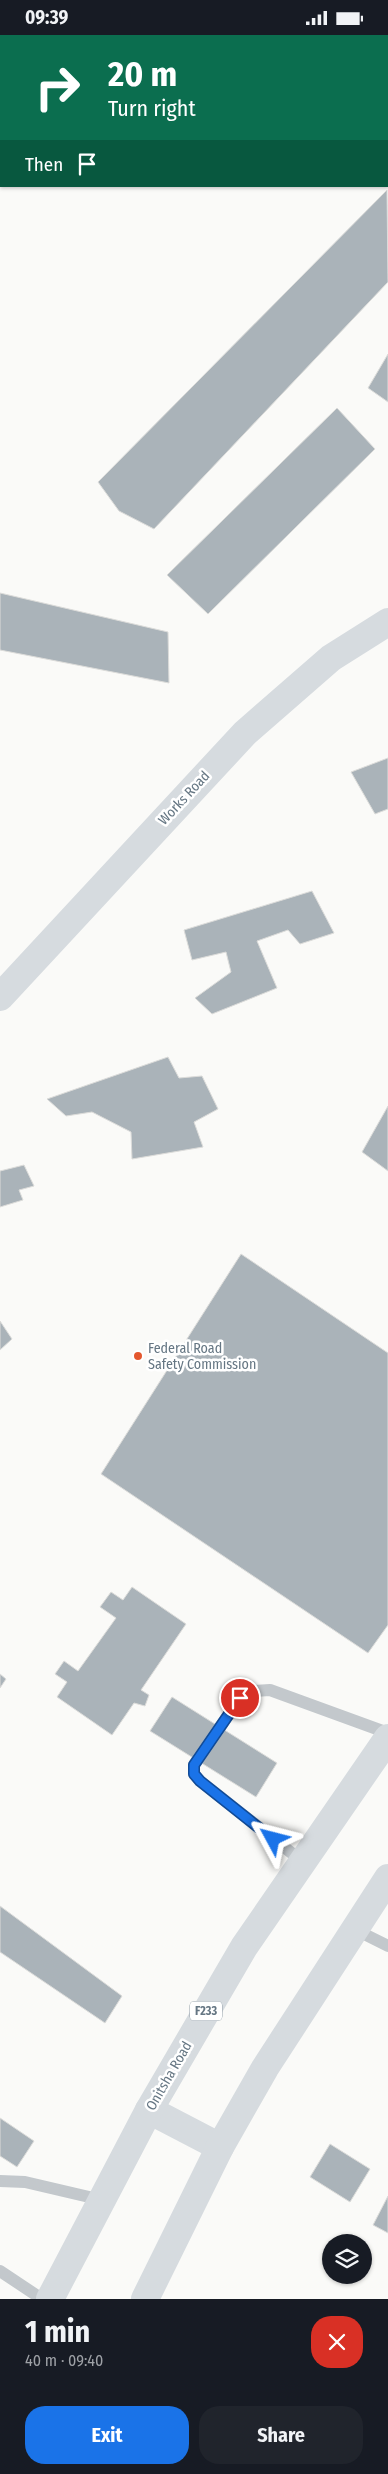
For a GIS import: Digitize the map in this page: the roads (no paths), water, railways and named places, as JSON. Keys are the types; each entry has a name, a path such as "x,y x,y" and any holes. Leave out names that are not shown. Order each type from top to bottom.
{"main road":[{"name":"Works Road","path":"0,997 245,733 331,658 388,622"},
{"name":"Onitsha Road","path":"50,2299 149,2110 244,1947 388,1739"},
{"path":"145,2299 220,2147 265,2069 388,1878"},
{"path":"149,2110 220,2147"}],"lane":[{"path":"302,1862 200,1781 194,1774 194,1765 240,1698 253,1691 270,1690 388,1733"},
{"path":"354,1929 388,1946"},
{"path":"0,2181 25,2182 102,2200"},
{"path":"0,2271 42,2299"}],"place":[{"name":"Federal Road Safety Commission","path":"138,1356"}]}
